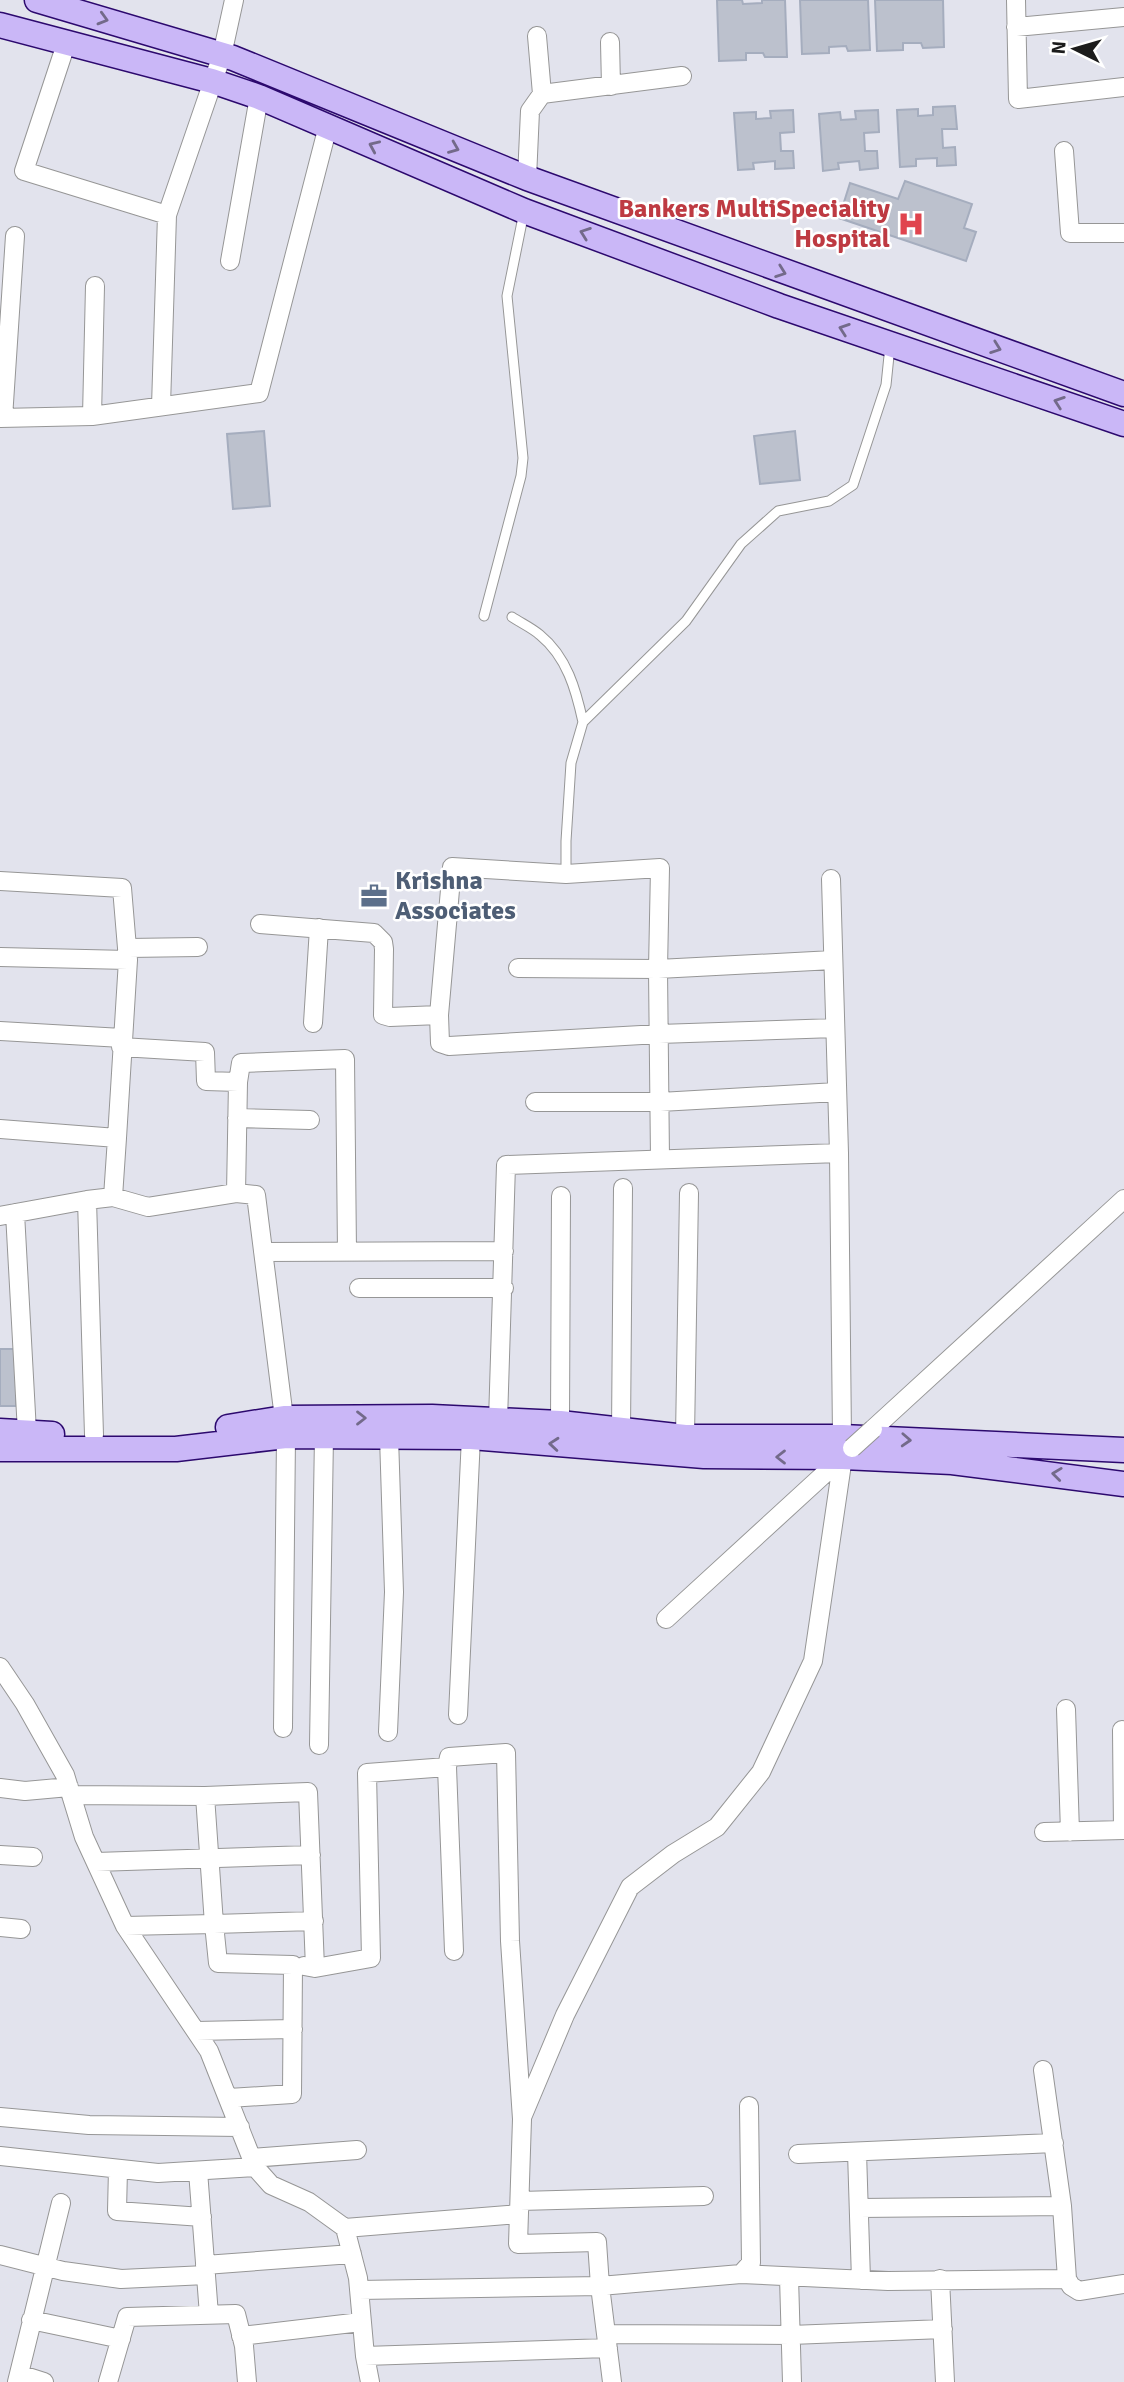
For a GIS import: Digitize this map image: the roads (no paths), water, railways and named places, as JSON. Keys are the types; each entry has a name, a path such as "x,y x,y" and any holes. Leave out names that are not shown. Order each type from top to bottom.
{"street":[{"path":"37,0 222,55 527,178 1124,394"},
{"path":"162,406 167,215 222,55 234,0"},
{"path":"1016,0 1018,99 1124,87"},
{"path":"1016,27 1124,17"},
{"path":"0,25 212,81 258,97 524,211 779,306 1124,424"},
{"path":"527,178 530,111 542,94 537,36"},
{"path":"610,42 611,86"},
{"path":"66,44 24,171 167,215"},
{"path":"542,94 681,76"},
{"path":"230,261 258,97"},
{"path":"15,236 2,418 92,416 259,393 328,126"},
{"path":"1064,150 1070,233 1124,233"},
{"path":"92,416 95,286"},
{"path":"660,1159 660,1102 659,1034 658,969 660,868 566,874 452,867 439,1015 439,1037 444,1046 659,1034 835,1027"},
{"path":"522,2119 565,2015 630,1887 716,1827 761,1772 813,1661 846,1447 831,879"},
{"path":"0,881 122,888 128,954 113,1197"},
{"path":"260,924 368,932 379,937 383,942 383,1015 439,1015"},
{"path":"313,1023 319,928"},
{"path":"0,957 128,954 198,947"},
{"path":"518,968 658,969 833,960"},
{"path":"0,1031 205,1052 206,1081 238,1082"},
{"path":"236,1193 238,1082 241,1063 345,1059 347,1252"},
{"path":"535,1102 660,1102 837,1092"},
{"path":"237,1118 310,1120"},
{"path":"0,1129 117,1138"},
{"path":"498,1420 506,1165 839,1153"},
{"path":"621,1431 623,1188"},
{"path":"27,1432 7,1214 113,1197 148,1207 236,1193 256,1195 285,1427 284,1728"},
{"path":"685,1437 689,1193"},
{"path":"560,1423 561,1196"},
{"path":"666,1619 846,1447 873,1429 1124,1199"},
{"path":"87,1200 94,1435"},
{"path":"263,1252 504,1251"},
{"path":"359,1287 503,1288"},
{"path":"0,1431 94,1435 185,1434 432,1417 560,1423 685,1437 846,1447 1124,1450"},
{"path":"0,1449 176,1449 285,1427 324,1436 471,1437 704,1457 846,1447 1124,1484"},
{"path":"319,1745 324,1436"},
{"path":"388,1732 394,1592 389,1437"},
{"path":"458,1715 471,1437"},
{"path":"0,1667 32,1716 65,1775 84,1836 125,1926 209,2051 254,2162 271,2185 309,2202 345,2228 359,2290 370,2382"},
{"path":"1066,1709 1070,1832"},
{"path":"1044,1832 1124,1830 1122,1730"},
{"path":"454,1951 447,1767 449,1757 506,1753 510,1941 522,2119 518,2244 597,2242 612,2382"},
{"path":"205,1796 218,1963 316,1968 372,1958 367,1773 447,1767"},
{"path":"0,1788 205,1796 308,1792 316,1968"},
{"path":"0,1855 33,1857"},
{"path":"96,1863 311,1855"},
{"path":"125,1926 314,1921"},
{"path":"0,1927 21,1929"},
{"path":"229,2098 292,2094 293,1965"},
{"path":"195,2031 293,2029"},
{"path":"1043,2070 1062,2206 1067,2279 1071,2286 1079,2291 1124,2284"},
{"path":"741,2274 751,2263 750,2106"},
{"path":"0,2117 89,2125 240,2127"},
{"path":"798,2154 1054,2143"},
{"path":"0,2156 159,2174 357,2150"},
{"path":"857,2152 861,2280"},
{"path":"118,2169 117,2211 202,2217"},
{"path":"198,2171 209,2315"},
{"path":"345,2228 519,2207 704,2196"},
{"path":"44,2382 18,2378 61,2203"},
{"path":"859,2208 1062,2206"},
{"path":"0,2255 44,2266 121,2279 352,2254"},
{"path":"359,2290 600,2286 741,2274 861,2280 1067,2279"},
{"path":"789,2277 792,2382"},
{"path":"940,2279 945,2382"},
{"path":"108,2382 127,2317 236,2314 247,2382"},
{"path":"31,2320 121,2339"},
{"path":"241,2336 361,2322"},
{"path":"365,2356 607,2341 943,2329"}],"lane":[{"path":"484,616 521,476 523,458 507,296 524,211"},
{"path":"583,722 686,621 741,544 778,511 829,501 853,485 886,385 890,344"},
{"path":"512,617 540,635 562,659 576,689 583,722 571,763 566,874"}],"place":[{"name":"Bankers MultiSpeciality Hospital","path":"911,224"},
{"name":"Krishna Associates","path":"374,896"}]}
